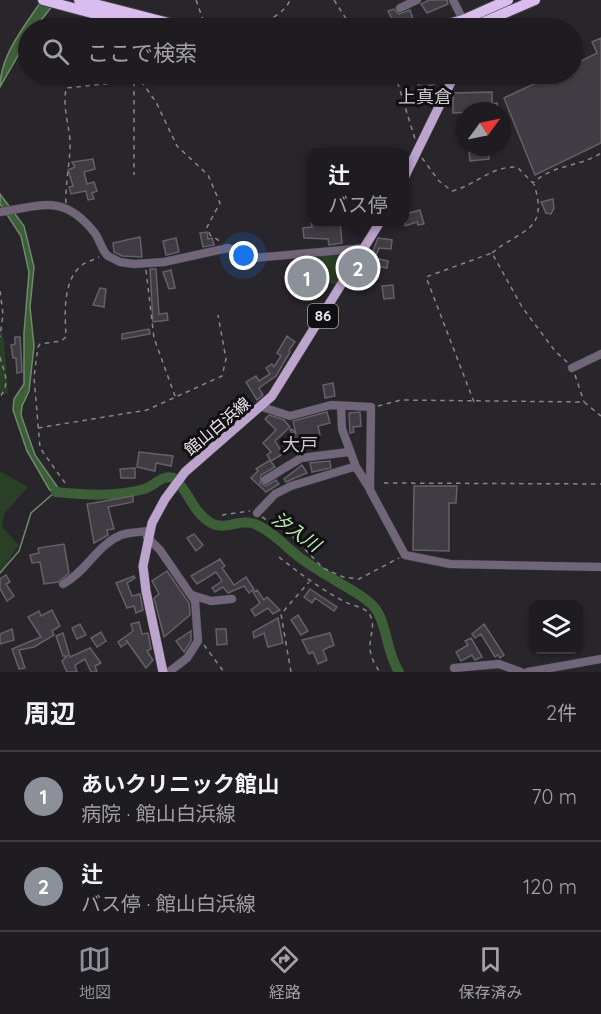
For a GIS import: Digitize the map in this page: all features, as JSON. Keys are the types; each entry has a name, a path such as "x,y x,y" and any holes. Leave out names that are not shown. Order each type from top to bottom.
{"highway":[{"path":"43,0 111,18"},
{"path":"79,0 149,18"},
{"path":"479,18 508,0"},
{"path":"487,18 535,0"}],"main road":[{"path":"409,169 450,84"},
{"name":"館山白浜線","path":"163,672 143,566 148,534 165,499 185,472 262,407 287,376 378,226"}],"street":[{"path":"400,8 417,0"},
{"path":"453,0 462,18"},
{"path":"2,212 51,203 66,208 96,234 105,254 120,262 145,263 181,259 228,248 253,258 365,248"},
{"path":"572,368 601,354"},
{"path":"262,407 290,416 331,405 371,407 370,490"},
{"path":"341,406 342,429 356,467 405,555 450,564 601,567"},
{"path":"265,480 301,458 350,452"},
{"path":"257,513 275,494 291,486 356,467"},
{"path":"63,584 82,572 114,539 123,534 148,534 195,601 198,641 187,658 169,672"},
{"path":"192,595 211,601 232,599"},
{"path":"528,672 601,659"},
{"path":"454,668 499,664 521,672"}],"path":[{"path":"196,0 204,18"},
{"path":"271,18 287,6 290,0"},
{"path":"334,0 346,18"},
{"path":"66,208 66,171 70,147 63,106 66,88 105,84"},
{"path":"134,84 134,175"},
{"path":"143,84 158,107 177,146 208,176 220,203 207,227 210,235 228,248"},
{"path":"398,84 418,150 439,181 452,191 464,188 491,171 508,166 517,167 533,183 538,196 538,217 533,226 492,253 426,277 474,402"},
{"path":"533,183 555,168 584,162 601,153"},
{"path":"492,253 522,307 555,351 572,368 584,402 601,416"},
{"path":"65,483 40,448 34,377 38,347 62,341 66,337 65,311 70,281 82,265 105,254"},
{"path":"145,263 154,338 175,396"},
{"path":"0,291 3,314 0,337"},
{"path":"38,428 147,410 222,376 226,359 218,315"},
{"path":"0,357 7,378 6,388 0,398"},
{"path":"371,407 400,400 584,402"},
{"path":"384,483 601,484"},
{"path":"222,515 249,510 257,513 292,536 323,568 342,577 359,579 405,555"},
{"path":"279,556 309,581 348,604 367,610 371,617 369,655 380,672"},
{"path":"291,672 282,614 309,581"},
{"path":"198,641 224,672"}],"shaded area":[{"path":"42,0 57,0 43,18 30,18"},
{"path":"18,36 18,56 0,87 1,75 9,52"},
{"path":"0,194 24,226 34,267 30,307 34,346 29,391 22,406 21,415 35,455 58,488 70,493 55,494 49,489 27,451 13,410 14,399 24,384 24,333 29,272 21,236 0,204"},
{"path":"358,251 338,285 330,283 321,287 308,254"},
{"path":"0,326 4,340 8,394 0,394"},
{"path":"0,471 28,487 4,514 2,527 19,545 0,573"}],"building":[{"path":"429,0 447,0 448,4 427,13 421,4"},
{"path":"394,9 399,14 410,10 413,18 392,18 388,11"},
{"path":"601,38 601,143 535,175 511,115 511,102 506,102 504,98 534,84 583,84 583,60 597,53 592,42"},
{"path":"418,84 435,84 425,87 438,93 435,99 420,92"},
{"path":"492,92 492,102 457,102 457,113 453,113 453,93"},
{"path":"469,156 489,156 489,159 470,161"},
{"path":"93,159 95,169 84,172 87,184 94,182 97,191 92,193 94,199 88,200 86,191 71,194 69,187 73,186 68,170 75,167 72,162"},
{"path":"553,199 554,208 551,214 546,213 541,202"},
{"path":"420,210 424,224 418,225 417,222 409,225 409,213"},
{"path":"340,226 342,243 329,245 328,239 304,238 303,228"},
{"path":"207,232 208,239 212,238 214,245 203,247 200,233"},
{"path":"140,237 142,257 122,256 114,252 113,243"},
{"path":"176,238 179,252 166,255 163,241"},
{"path":"378,238 392,240 391,249 379,248 375,258 388,261 387,268 368,264"},
{"path":"309,266 315,281 305,286 299,275"},
{"path":"150,269 156,269 159,314 167,313 168,320 153,322"},
{"path":"171,270 175,288 169,289 163,272"},
{"path":"393,285 394,298 384,299 382,286"},
{"path":"100,288 106,289 104,307 93,305"},
{"path":"149,329 150,334 122,339 122,334"},
{"path":"287,336 295,342 276,376 259,388 263,395 257,400 246,382 256,376 259,381 270,374 266,368 272,364 274,367 281,356 277,353"},
{"path":"15,337 20,337 22,372 17,373 16,358 13,358 11,345 15,344"},
{"path":"333,383 335,396 325,398 323,385"},
{"path":"327,412 330,423 318,426 320,435 298,443 290,430 292,429 296,434 293,421"},
{"path":"360,412 361,426 353,427 354,432 350,433 349,413"},
{"path":"269,415 284,420 290,427 275,441 283,454 271,461 267,455 271,452 263,443 276,430 265,419"},
{"path":"139,452 173,456 171,466 156,463 155,471 137,467"},
{"path":"270,460 275,467 261,475 260,483 266,486 276,480 279,484 266,492 251,478 258,471 256,469"},
{"path":"330,461 331,468 312,472 310,463"},
{"path":"302,465 307,473 286,482 284,479"},
{"path":"135,468 135,478 121,478 120,469"},
{"path":"414,486 457,486 456,503 449,503 449,551 413,550"},
{"path":"133,496 133,502 108,507 114,529 107,530 108,535 94,543 87,504"},
{"path":"194,534 203,545 196,551 187,538"},
{"path":"64,544 69,573 58,582 44,584 40,562 32,563 30,555 39,553 38,548"},
{"path":"220,559 225,566 222,568 234,585 246,577 254,589 249,593 244,586 228,593 223,587 215,592 212,588 222,581 216,572 197,584 191,576"},
{"path":"167,571 189,603 190,615 164,637 154,598 159,594 152,581"},
{"path":"6,575 10,582 6,584 14,596 7,601 0,589 0,579"},
{"path":"134,576 135,578 127,583 132,596 140,594 143,610 136,613 134,606 127,608 116,583"},
{"path":"310,589 337,607 334,611 315,598 312,603 304,597"},
{"path":"257,590 264,600 267,597 280,610 273,614 268,608 255,616 251,610 260,603 253,592"},
{"path":"52,610 60,626 52,631 54,635 34,647 19,650 25,668 19,669 12,649 41,637 28,617 39,611 41,616"},
{"path":"298,615 308,631 301,635 291,620"},
{"path":"278,618 283,643 268,647 264,633 254,638 253,632"},
{"path":"139,622 142,634 148,633 151,649 147,651 153,660 146,668 126,640 127,643 121,647 118,642 133,631 131,624"},
{"path":"80,624 86,635 77,639 72,628"},
{"path":"484,624 504,655 500,658 498,655 495,657 481,634 475,638 472,634"},
{"path":"12,629 14,640 0,644 0,634"},
{"path":"216,629 226,629 227,644 217,645"},
{"path":"191,631 191,641 184,652 176,641"},
{"path":"101,632 106,641 97,647 91,638"},
{"path":"63,633 70,657 90,648 101,663 95,666 97,672 91,672 85,659 75,665 77,672 67,672 62,661 67,656 63,656 56,636"},
{"path":"330,633 334,645 323,650 327,660 318,664 313,652 309,654 302,640"},
{"path":"471,638 482,657 475,660 472,655 461,661 456,652 468,645 465,641"}],"waterway":[{"name":"汐入川","path":"56,492 122,493 148,488 162,479 174,478 199,513 211,523 222,526 244,522 255,524 324,574 370,602 379,614 391,656 399,672"},
{"path":"0,573 19,551 31,513 55,492"}],"place":[{"name":"辻","path":"358,268"},
{"name":"あいクリニック館山","path":"307,278"}],"district":[{"name":"上真倉","path":"425,97"},
{"name":"大戸","path":"300,445"}]}
